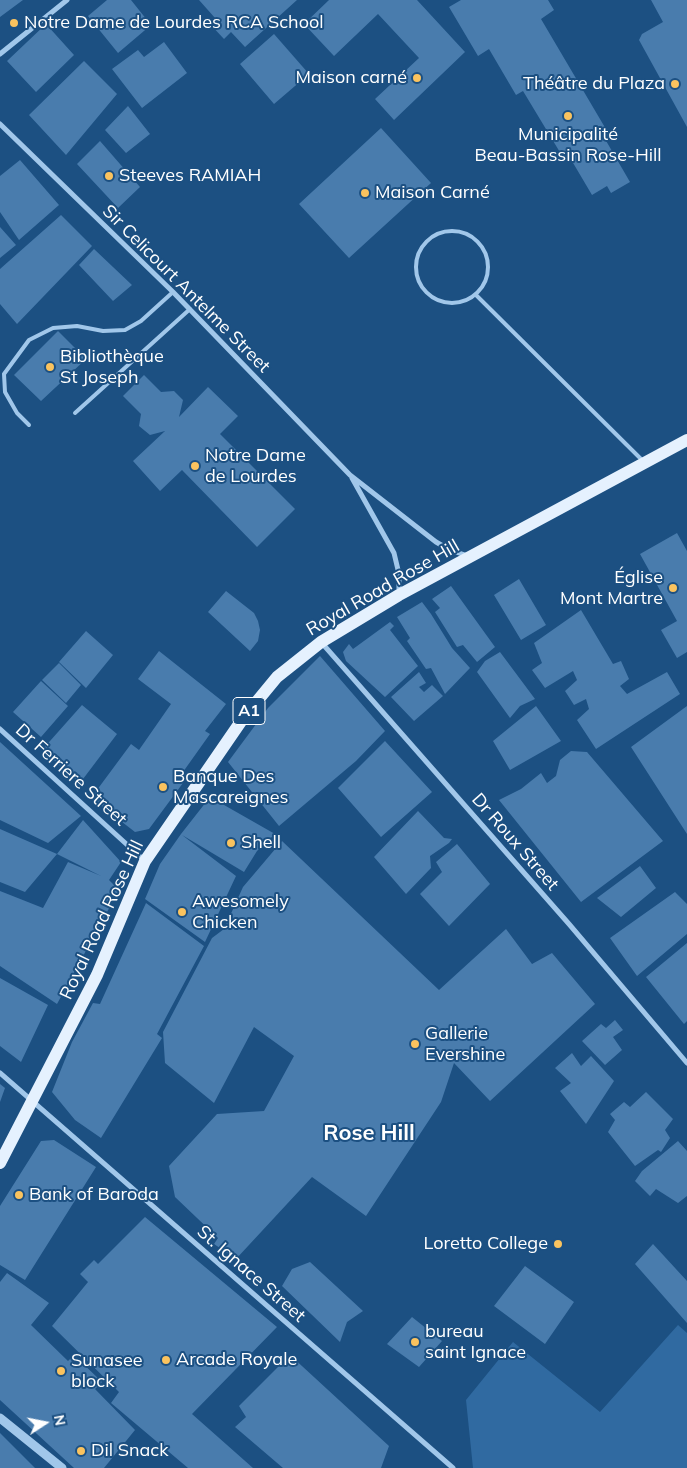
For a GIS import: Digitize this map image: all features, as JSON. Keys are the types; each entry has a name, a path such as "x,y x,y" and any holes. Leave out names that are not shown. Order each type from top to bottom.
{"main road":[{"name":"Royal Road Rose Hill","path":"0,1163 97,975 145,861 244,717 277,677 320,642 399,595 687,440"}],"street":[{"path":"0,54 66,0"},
{"name":"Sir Celicourt Antelme Street","path":"0,124 190,309 350,475 436,542 450,550 470,557"},
{"name":"Sir Celicourt Antelme Street","path":"350,475 394,553 399,574 399,595"},
{"name":"Dr Roux Street","path":"320,642 569,924 687,1063"},
{"name":"Dr Ferriere Street","path":"0,729 145,861"},
{"name":"St. Ignace Street","path":"0,1073 453,1468"},
{"path":"0,1418 62,1468"}],"lane":[{"path":"451,231 464,233 475,239 483,248 488,260 488,273 484,285 476,295 465,301 453,304 440,302 425,291 416,275 416,262 420,250 428,240 439,233 451,231"},
{"path":"29,425 17,413 5,392 4,374 29,340 54,328 77,326 103,330 125,330 141,321 173,292"},
{"path":"476,295 643,462"},
{"path":"75,414 190,309"}],"shaded area":[{"path":"678,1325 687,1333 687,1468 473,1468 466,1400 513,1342 600,1412"}],"building":[{"name":"Notre Dame de Lourdes RCA School","path":"0,0 23,0 0,17"},
{"path":"107,0 131,0 151,25 118,53 88,16"},
{"path":"199,0 297,0 245,47 231,32 224,39 209,23 215,18"},
{"name":"Maison carné","path":"329,0 417,0 465,52 394,120 375,99 419,58 378,14 334,56 304,24"},
{"name":"Municipalité Beau-Bassin Rose-Hill","path":"461,0 548,0 554,10 541,19 610,136 605,139 630,182 611,193 607,186 592,195 566,151 561,154 523,91 516,95 489,49 478,56 449,7"},
{"name":"Théâtre du Plaza","path":"651,0 687,0 687,127 639,40 642,34 663,22"},
{"path":"46,24 74,55 36,92 7,61"},
{"path":"274,34 309,74 274,104 240,64"},
{"path":"164,42 187,73 142,108 112,69 138,50 144,57"},
{"path":"84,61 117,94 66,155 29,115"},
{"path":"128,106 150,134 126,153 105,130"},
{"name":"Maison Carné","path":"381,128 431,183 349,258 299,204"},
{"name":"Steeves RAMIAH","path":"100,141 140,187 118,208 77,164"},
{"path":"20,160 59,205 19,240 0,212 0,176"},
{"path":"61,215 92,246 17,324 0,304 0,269"},
{"path":"0,227 16,245 0,258"},
{"path":"94,249 132,285 113,301 79,265"},
{"name":"Bibliothèque St Joseph","path":"58,331 86,359 41,401 14,375"},
{"name":"Notre Dame de Lourdes","path":"144,375 161,392 174,391 183,400 179,417 208,387 238,416 220,434 295,509 257,547 182,470 160,491 133,461 165,431 150,435 139,426 141,414 123,396"},
{"name":"Église Mont Martre","path":"677,533 687,551 687,652 677,658 661,630 677,621 640,554"},
{"path":"519,579 546,625 521,640 494,595"},
{"path":"451,586 495,647 477,662 463,645 457,647 435,612 440,608 432,599"},
{"path":"226,591 254,613 258,621 260,630 258,641 250,651 208,612"},
{"path":"422,602 452,648 470,668 445,694 431,668 426,669 407,641 410,638 397,617"},
{"path":"581,610 613,664 621,661 629,679 620,686 627,694 667,672 680,694 596,749 577,720 589,709 586,699 574,705 565,691 577,680 573,671 545,688 532,670 542,663 534,643"},
{"path":"390,622 394,626 390,630 418,666 385,697 346,661 343,652 349,644 353,649"},
{"path":"86,631 113,655 86,688 59,662"},
{"path":"159,651 226,704 205,731 210,734 178,779 183,783 149,829 135,832 91,798 131,744 139,750 171,704 138,679"},
{"path":"500,652 535,699 520,706 510,718 477,672 485,661"},
{"path":"320,656 385,731 356,761 279,826 228,762 268,708"},
{"path":"59,663 81,685 66,703 42,680"},
{"path":"419,672 426,683 419,687 424,692 432,685 443,696 414,721 391,697"},
{"path":"41,681 68,706 41,737 13,712"},
{"path":"82,705 117,734 80,783 42,750"},
{"path":"536,706 561,741 510,770 493,741"},
{"path":"687,706 687,834 631,747"},
{"path":"385,741 432,792 381,837 338,788"},
{"path":"0,742 81,816 48,843 0,820"},
{"path":"571,751 587,752 663,841 581,902 499,800 521,789 541,773 547,783 556,776 560,760"},
{"path":"210,797 275,834 257,851 244,872 182,835 236,876 205,942 145,899 160,864"},
{"path":"418,811 444,838 452,839 430,856 431,868 406,894 374,857"},
{"path":"83,820 121,862 109,880 119,890 57,1004 0,966 0,891 43,908 68,862 101,876 57,854"},
{"path":"0,829 57,854 25,892 0,882"},
{"name":"Gallerie Evershine","path":"282,841 439,990 506,929 532,964 552,953 595,1004 490,1101 454,1063 441,1102 366,1216 312,1177 236,1259 214,1244 218,1238 175,1197 169,1166 217,1114 264,1111 294,1056 254,1027 214,1103 165,1063 163,1032 212,938 224,929 243,887"},
{"path":"457,844 490,884 449,926 420,894 442,872 436,862"},
{"path":"640,866 656,888 621,917 597,898"},
{"path":"675,892 687,904 687,934 637,976 610,938"},
{"path":"146,903 204,946 157,1034 162,1038 101,1138 75,1120 52,1092 72,1042 93,1003 100,1004"},
{"path":"687,943 687,1021 684,1024 646,977"},
{"path":"0,978 48,1005 21,1062 0,1046"},
{"path":"615,1020 623,1030 613,1037 622,1050 605,1065 582,1041 601,1024 606,1028"},
{"path":"572,1053 581,1066 591,1056 614,1081 586,1124 560,1091 571,1083 555,1068"},
{"path":"0,1084 5,1088 0,1102"},
{"path":"646,1092 673,1119 665,1130 670,1138 661,1152 658,1150 635,1166 608,1132 615,1120 610,1114 624,1102 630,1107"},
{"path":"54,1140 96,1167 25,1280 0,1265 0,1206 41,1141"},
{"path":"678,1141 687,1151 687,1196 678,1203 656,1189 650,1196 635,1181 642,1171"},
{"name":"Arcade Royale","path":"145,1217 277,1327 192,1414 253,1468 188,1468 111,1403 119,1392 52,1326 88,1282 80,1274 94,1260 98,1264"},
{"path":"653,1244 687,1281 687,1323 635,1264"},
{"path":"310,1262 363,1311 347,1322 340,1342 282,1286 292,1269"},
{"name":"Loretto College","path":"525,1266 574,1302 545,1344 494,1306"},
{"path":"7,1273 49,1303 31,1325 68,1361 74,1355 102,1382 95,1389 135,1430 104,1468 74,1468 0,1400 0,1282"},
{"name":"bureau saint Ignace","path":"412,1317 442,1341 419,1367 387,1344"},
{"path":"290,1355 389,1446 381,1468 283,1468 235,1427 246,1417 239,1406"},
{"path":"0,1433 35,1468 0,1468"}],"place":[{"name":"Notre Dame de Lourdes RCA School","path":"14,23"},
{"name":"Maison carné","path":"417,78"},
{"name":"Théâtre du Plaza","path":"675,84"},
{"name":"Municipalité Beau-Bassin Rose-Hill","path":"568,116"},
{"name":"Steeves RAMIAH","path":"109,176"},
{"name":"Maison Carné","path":"365,193"},
{"name":"Bibliothèque St Joseph","path":"50,367"},
{"name":"Notre Dame de Lourdes","path":"195,466"},
{"name":"Église Mont Martre","path":"673,588"},
{"name":"Banque Des Mascareignes","path":"163,787"},
{"name":"Shell","path":"231,843"},
{"name":"Awesomely Chicken","path":"182,912"},
{"name":"Gallerie Evershine","path":"415,1044"},
{"name":"Bank of Baroda","path":"19,1195"},
{"name":"Loretto College","path":"558,1244"},
{"name":"bureau saint Ignace","path":"415,1342"},
{"name":"Arcade Royale","path":"166,1360"},
{"name":"Sunasee block","path":"61,1371"},
{"name":"Dil Snack","path":"81,1451"}],"district":[{"name":"Rose Hill","path":"369,1133"}]}
